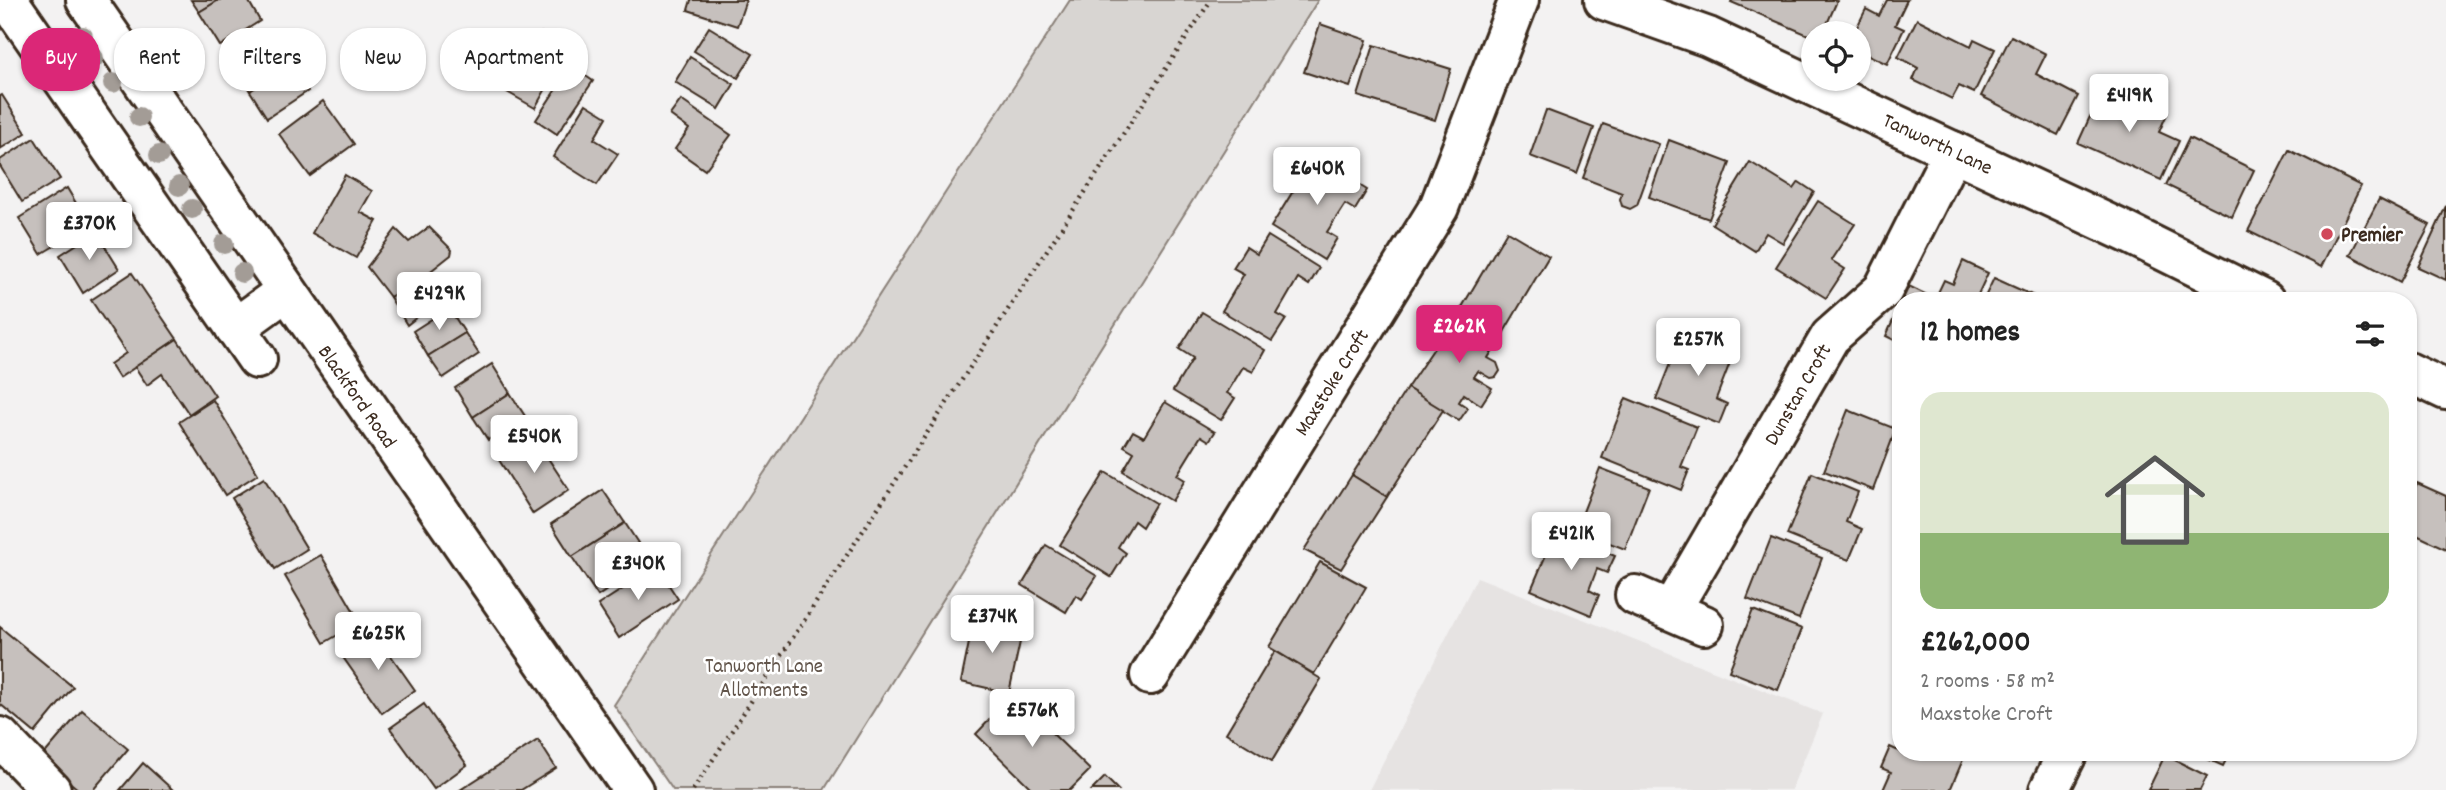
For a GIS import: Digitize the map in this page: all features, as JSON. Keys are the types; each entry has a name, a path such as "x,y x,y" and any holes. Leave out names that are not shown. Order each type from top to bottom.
{"street":[{"path":"8,0 246,343 286,291"},
{"name":"Blackford Road","path":"86,0 633,790"},
{"name":"Maxstoke Croft","path":"1150,675 1439,207 1519,0"},
{"name":"Tanworth Lane","path":"1604,0 1708,37 2114,226 2247,292"},
{"name":"Dunstan Croft","path":"1635,595 1687,617 1830,337 1883,290 1953,151"},
{"path":"2417,376 2446,390"},
{"path":"0,737 51,790"},
{"path":"2049,790 2064,761"}],"path":[{"path":"694,790 1211,0"}],"shaded area":[{"path":"1477,577 1823,714 1791,790 1369,790"}],"green space":[{"name":"Tanworth Lane Allotments","path":"1070,0 1318,0 824,790 673,790 614,705"}],"building":[{"path":"191,0 219,0 199,12"},
{"path":"219,0 248,0 260,21 249,28 219,28 219,44 199,12"},
{"path":"691,0 746,0 737,26 688,10"},
{"path":"1887,0 1907,0 1895,25 1904,29 1887,64 1871,56 1871,21 1860,21 1866,9 1879,16"},
{"path":"1837,1 1828,21 1801,21 1801,32 1731,2"},
{"path":"1917,19 1971,46 1974,39 1995,49 1974,93 1959,86 1952,99 1913,80 1918,68 1898,57"},
{"path":"1320,24 1367,40 1350,87 1304,72"},
{"path":"709,27 753,54 738,78 694,51"},
{"path":"2011,36 2046,54 2036,74 2078,96 2058,135 1981,96"},
{"path":"1374,45 1451,69 1435,120 1358,96"},
{"path":"690,57 734,84 719,109 675,82"},
{"path":"2106,81 2125,89 2115,113 2128,119 2137,101 2167,114 2159,132 2179,141 2161,180 2078,143"},
{"path":"250,91 308,91 267,118"},
{"path":"508,91 545,91 535,108"},
{"path":"555,91 586,91 557,134 536,120"},
{"path":"2,95 26,133 0,149 0,96"},
{"path":"681,100 731,135 705,170 675,149 689,129 670,115"},
{"path":"323,101 354,144 310,176 279,134"},
{"path":"586,104 607,117 594,139 618,154 597,185 553,157"},
{"path":"1546,110 1594,128 1577,174 1530,156"},
{"path":"1603,124 1659,144 1637,205 1630,209 1622,206 1622,193 1583,178"},
{"path":"34,138 60,179 22,202 0,166 0,160"},
{"path":"2189,138 2254,170 2232,217 2166,185"},
{"path":"1669,140 1730,163 1709,219 1649,197"},
{"path":"2289,150 2361,186 2321,267 2248,231"},
{"path":"1314,157 1367,190 1355,210 1345,204 1327,232 1337,238 1324,260 1271,227"},
{"path":"1750,162 1794,189 1799,182 1814,192 1783,243 1766,233 1755,251 1712,224"},
{"path":"345,175 372,191 360,212 377,221 356,258 312,233"},
{"path":"67,188 89,225 41,254 19,218"},
{"path":"2379,199 2430,225 2400,282 2350,255"},
{"path":"1818,201 1855,224 1831,260 1845,269 1826,298 1776,267"},
{"path":"2446,206 2446,280 2418,267"},
{"path":"429,227 452,250 451,255 390,297 367,267 396,229 409,242"},
{"path":"1507,231 1549,256 1504,332 1462,307"},
{"path":"96,232 119,269 83,293 60,255"},
{"path":"1268,236 1319,268 1309,285 1298,278 1277,314 1286,319 1272,341 1222,311 1244,274 1233,268 1246,247 1257,254"},
{"path":"1963,261 1988,273 1979,292 1938,292 1944,280 1953,284"},
{"path":"132,273 177,339 119,378 110,364 126,353 91,300"},
{"path":"427,274 442,297 407,325 390,297"},
{"path":"1994,278 2025,292 1987,292"},
{"path":"1909,286 1921,292 1906,292"},
{"path":"1462,307 1504,332 1488,358 1497,363 1500,371 1496,377 1490,378 1478,371 1474,377 1492,388 1481,405 1464,394 1459,402 1468,408 1459,421 1407,388"},
{"path":"449,308 465,333 428,356 413,331"},
{"path":"1202,312 1265,350 1253,372 1243,367 1227,393 1235,398 1221,420 1173,391 1193,358 1179,349"},
{"path":"1892,323 1892,339 1886,336"},
{"path":"465,333 479,354 443,378 428,356"},
{"path":"1702,334 1736,347 1716,399 1727,404 1719,424 1656,399 1679,341 1697,348"},
{"path":"177,339 215,396 189,414 162,374 147,385 135,367"},
{"path":"492,364 510,393 473,417 455,388"},
{"path":"1407,388 1443,410 1387,497 1352,475"},
{"path":"510,393 525,416 488,440 473,417"},
{"path":"1626,398 1697,427 1681,467 1689,470 1681,490 1602,458"},
{"path":"213,400 258,474 225,495 179,422"},
{"path":"1165,402 1215,432 1209,441 1201,436 1177,475 1185,480 1172,501 1123,471 1134,452 1124,446 1133,431 1144,437"},
{"path":"1848,410 1892,427 1892,440 1873,490 1824,471"},
{"path":"534,437 569,490 533,514 499,460"},
{"path":"1600,468 1649,487 1625,549 1576,530"},
{"path":"1105,472 1156,503 1142,527 1134,521 1118,547 1126,553 1111,577 1060,545"},
{"path":"1812,473 1858,492 1846,522 1862,529 1849,560 1787,535"},
{"path":"1352,475 1387,497 1341,569 1304,550"},
{"path":"264,478 307,549 275,569 232,498"},
{"path":"2417,483 2446,496 2446,549 2417,535"},
{"path":"603,490 625,523 572,557 551,524"},
{"path":"625,523 638,543 624,553 635,571 598,596 572,557"},
{"path":"1556,531 1615,556 1607,573 1597,569 1589,590 1599,595 1591,615 1531,590"},
{"path":"1771,538 1822,558 1799,619 1747,599"},
{"path":"1046,545 1097,576 1082,599 1076,595 1066,612 1022,585"},
{"path":"321,555 360,622 324,643 285,576"},
{"path":"1320,562 1366,587 1314,674 1269,647"},
{"path":"657,567 678,599 619,638 598,605"},
{"path":"1753,610 1802,629 1778,690 1729,671"},
{"path":"974,618 1023,628 1009,693 961,682"},
{"path":"0,627 73,687 35,733 0,704"},
{"path":"373,630 415,690 382,713 340,653"},
{"path":"1275,651 1321,679 1272,761 1226,733"},
{"path":"1013,695 1090,770 1070,790 1033,790 976,734"},
{"path":"424,704 467,765 434,789 390,728"},
{"path":"82,710 128,749 93,790 79,790 41,758"},
{"path":"538,740 556,768 521,790 460,790"},
{"path":"1890,747 1892,761 1962,761 1950,790 1883,790 1891,772 1881,768"},
{"path":"2162,761 2177,761 2207,776 2200,790 2148,790"},
{"path":"2212,761 2226,761 2223,766"},
{"path":"143,763 173,790 120,790"},
{"path":"1105,777 1118,790 1092,790"}],"place":[{"name":"Premier","path":"2327,234"}]}
